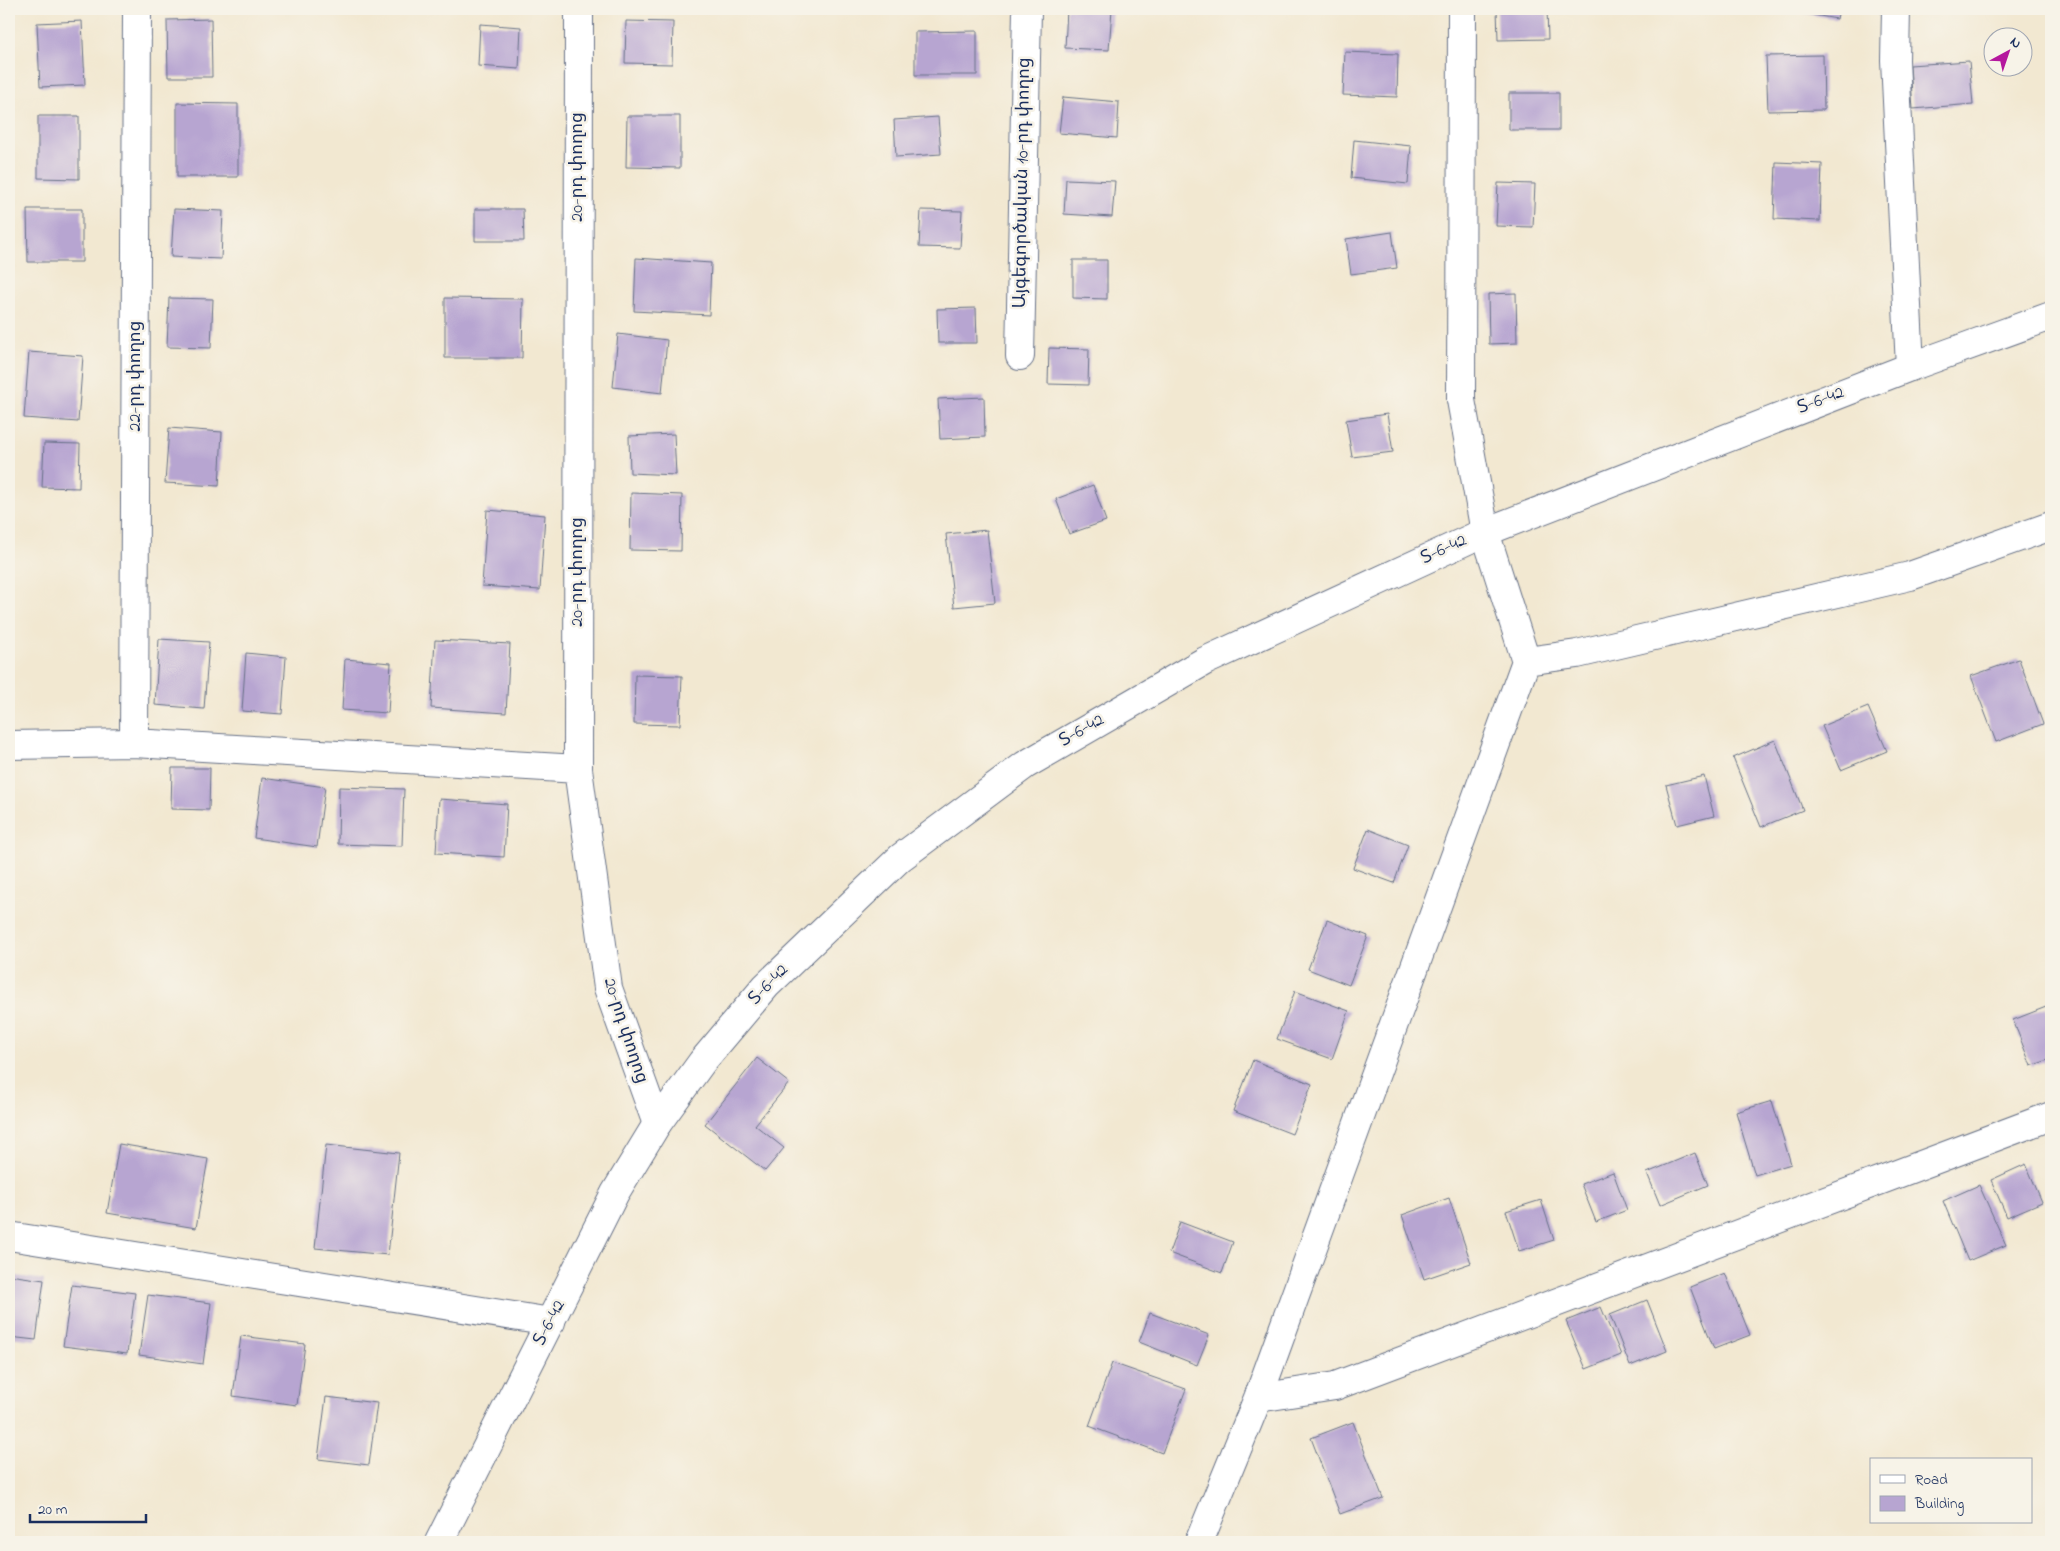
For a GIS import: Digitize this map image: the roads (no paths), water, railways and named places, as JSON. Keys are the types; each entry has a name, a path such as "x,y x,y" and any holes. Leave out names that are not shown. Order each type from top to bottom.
{"street":[{"name":"22-րդ փողոց","path":"134,743 137,9"},
{"name":"20-րդ փողոց","path":"579,9 578,769 608,988 656,1124"},
{"name":"Այգեգործական 10-րդ փողոց","path":"1020,356 1026,9"},
{"path":"1199,1542 1258,1398 1526,661 1485,532 1461,400 1462,9"},
{"path":"1896,9 1895,60 1910,367"},
{"name":"Տ-6-42","path":"439,1542 615,1193 656,1124 702,1062 766,986 900,858 1024,764 1205,661 1485,532 1910,367 2051,316"},
{"path":"1526,661 1577,654 1910,576 2051,526"},
{"path":"9,745 134,743 578,769"},
{"path":"1258,1398 1335,1386 2051,1116"},
{"path":"9,1236 551,1322"}]}
